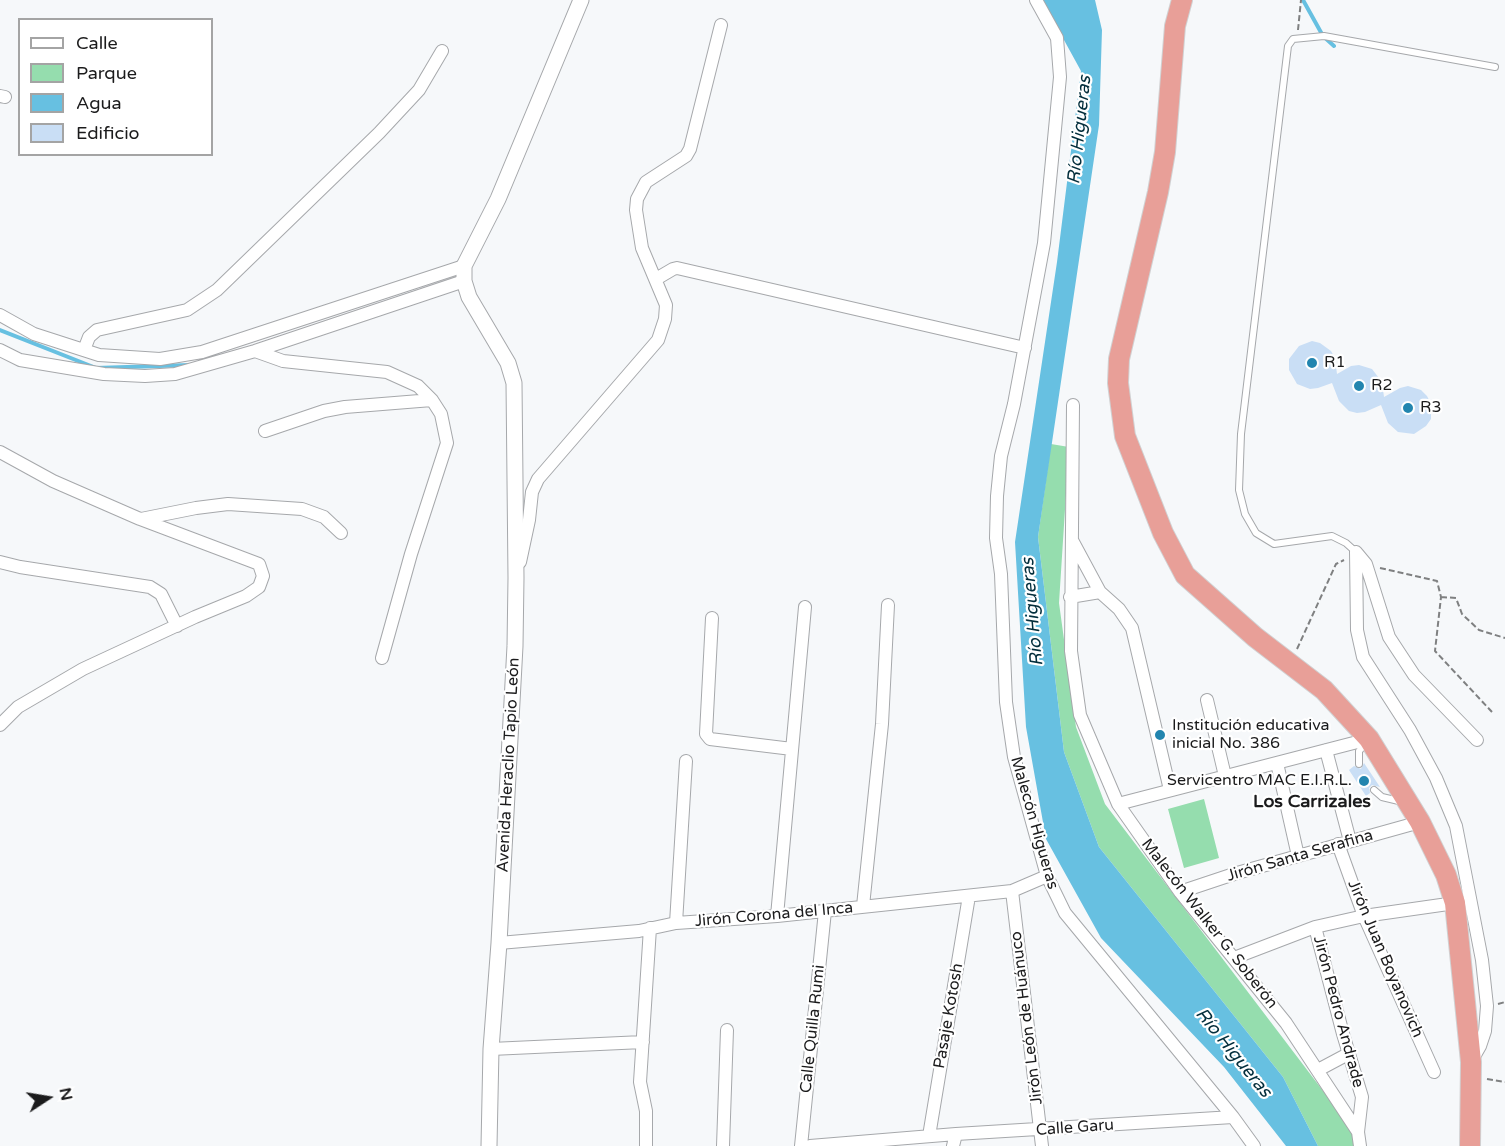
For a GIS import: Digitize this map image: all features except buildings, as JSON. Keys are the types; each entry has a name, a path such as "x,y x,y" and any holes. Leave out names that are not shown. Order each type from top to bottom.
{"highway":[{"path":"1182,0 1175,26 1165,152 1158,192 1119,359 1118,383 1125,436 1162,533 1185,575 1255,637 1324,690 1369,739 1420,822 1446,875 1455,903 1471,1062 1470,1146"}],"street":[{"path":"0,350 20,360 104,374 145,376 175,374 255,351 464,273 498,199 581,0"},
{"name":"Malecón Higueras","path":"1036,0 1057,38 1060,77 1044,243 1014,404 1001,456 996,538 1001,574 1006,702 1014,757 1047,876 1065,913 1233,1117 1254,1146"},
{"path":"516,578 529,520 532,492 538,479 658,340 665,320 666,305 642,248 636,210 637,199 646,182 686,156 690,149 721,26"},
{"path":"84,350 89,337 97,330 187,310 217,290 379,133 419,90 442,51"},
{"path":"656,279 677,268 1025,348"},
{"path":"0,315 34,334 99,355 160,359 202,352 464,273"},
{"name":"Avenida Heraclio Tapio León","path":"464,273 469,297 508,363 514,383 515,646 499,943 490,1049 489,1146"},
{"path":"255,351 283,361 387,372 418,386 432,400 441,414 447,443 381,658"},
{"path":"265,431 324,411 345,407 432,400"},
{"name":"Malecón Walker G. Soberón","path":"1073,405 1071,651 1080,715 1118,804 1180,892 1286,1023 1358,1132 1360,1146"},
{"path":"0,452 53,481 140,519 259,564 263,576 259,587 246,596 83,669 18,707 0,725"},
{"path":"140,519 228,504 302,509 324,517 341,533"},
{"path":"1071,538 1100,592 1119,609 1132,628 1170,790"},
{"path":"1356,552 1366,564 1389,637 1413,675 1477,740"},
{"path":"1356,552 1358,630 1363,657 1410,730 1436,778 1456,826 1482,960 1487,1006 1485,1031 1471,1062"},
{"path":"0,562 150,586 161,594 177,626"},
{"path":"1070,597 1100,592"},
{"path":"863,906 882,724 888,605"},
{"path":"777,916 805,607"},
{"path":"712,618 706,734 710,739 792,749"},
{"path":"1207,700 1225,776"},
{"path":"1118,804 1369,739"},
{"name":"Jirón Juan Boyanovich","path":"1326,750 1344,842 1364,916 1434,1072"},
{"path":"676,923 686,761"},
{"path":"1277,763 1298,856"},
{"name":"Jirón Santa Serafina","path":"1180,892 1237,873 1420,822"},
{"name":"Jirón Corona del Inca","path":"499,943 650,928 676,923 777,916 1012,891 1047,876"},
{"name":"Jirón León de Huánuco","path":"1012,891 1042,1146"},
{"name":"Pasaje Kotosh","path":"929,1136 969,896"},
{"path":"1234,958 1315,927 1364,916 1455,903"},
{"name":"Calle Quilla Rumi","path":"801,1146 825,911"},
{"name":"Jirón Pedro Andrade","path":"1315,927 1362,1100 1358,1132"},
{"path":"646,1146 646,1111 640,1082 650,928"},
{"path":"723,1146 727,1030"},
{"path":"490,1049 643,1042"},
{"path":"1318,1070 1348,1054"},
{"name":"Calle Garu","path":"810,1146 929,1136 954,1140 1040,1130 1233,1117"}],"lane":[{"path":"1356,552 1346,543 1332,536 1274,544 1256,533 1245,514 1239,490 1241,434 1288,46 1293,39 1323,36 1495,67"},
{"path":"1359,764 1359,751 1369,739"},
{"path":"1374,790 1382,797 1392,801 1409,803"}],"path":[{"path":"1297,38 1301,0"},
{"path":"1291,663 1336,564 1356,552"},
{"path":"1366,564 1437,581 1441,597 1435,651 1492,712"},
{"path":"1441,597 1456,598 1462,614 1479,630 1505,638"}],"green space":[{"path":"1051,444 1069,447 1059,603 1076,727 1105,804 1352,1129 1355,1146 1318,1146 1283,1077 1099,847 1064,752 1038,537"},
{"path":"1204,799 1219,858 1184,868 1168,809"}],"water":[{"name":"Río Higueras","path":"1042,0 1095,0 1102,30 1099,125 1038,537 1064,752 1099,847 1283,1077 1318,1146 1286,1146 1224,1067 1101,938 1046,839 1026,727 1015,542 1057,262 1081,71"}],"waterway":[{"path":"1303,0 1323,36 1334,46"},
{"path":"0,330 96,368 190,365"}],"place":[{"name":"R1","path":"1312,363"},
{"name":"R2","path":"1359,386"},
{"name":"R3","path":"1408,408"},
{"name":"Institución educativa inicial No. 386","path":"1160,735"},
{"name":"Servicentro MAC E.I.R.L.","path":"1364,781"}],"district":[{"name":"Los Carrizales","path":"1312,802"}]}
